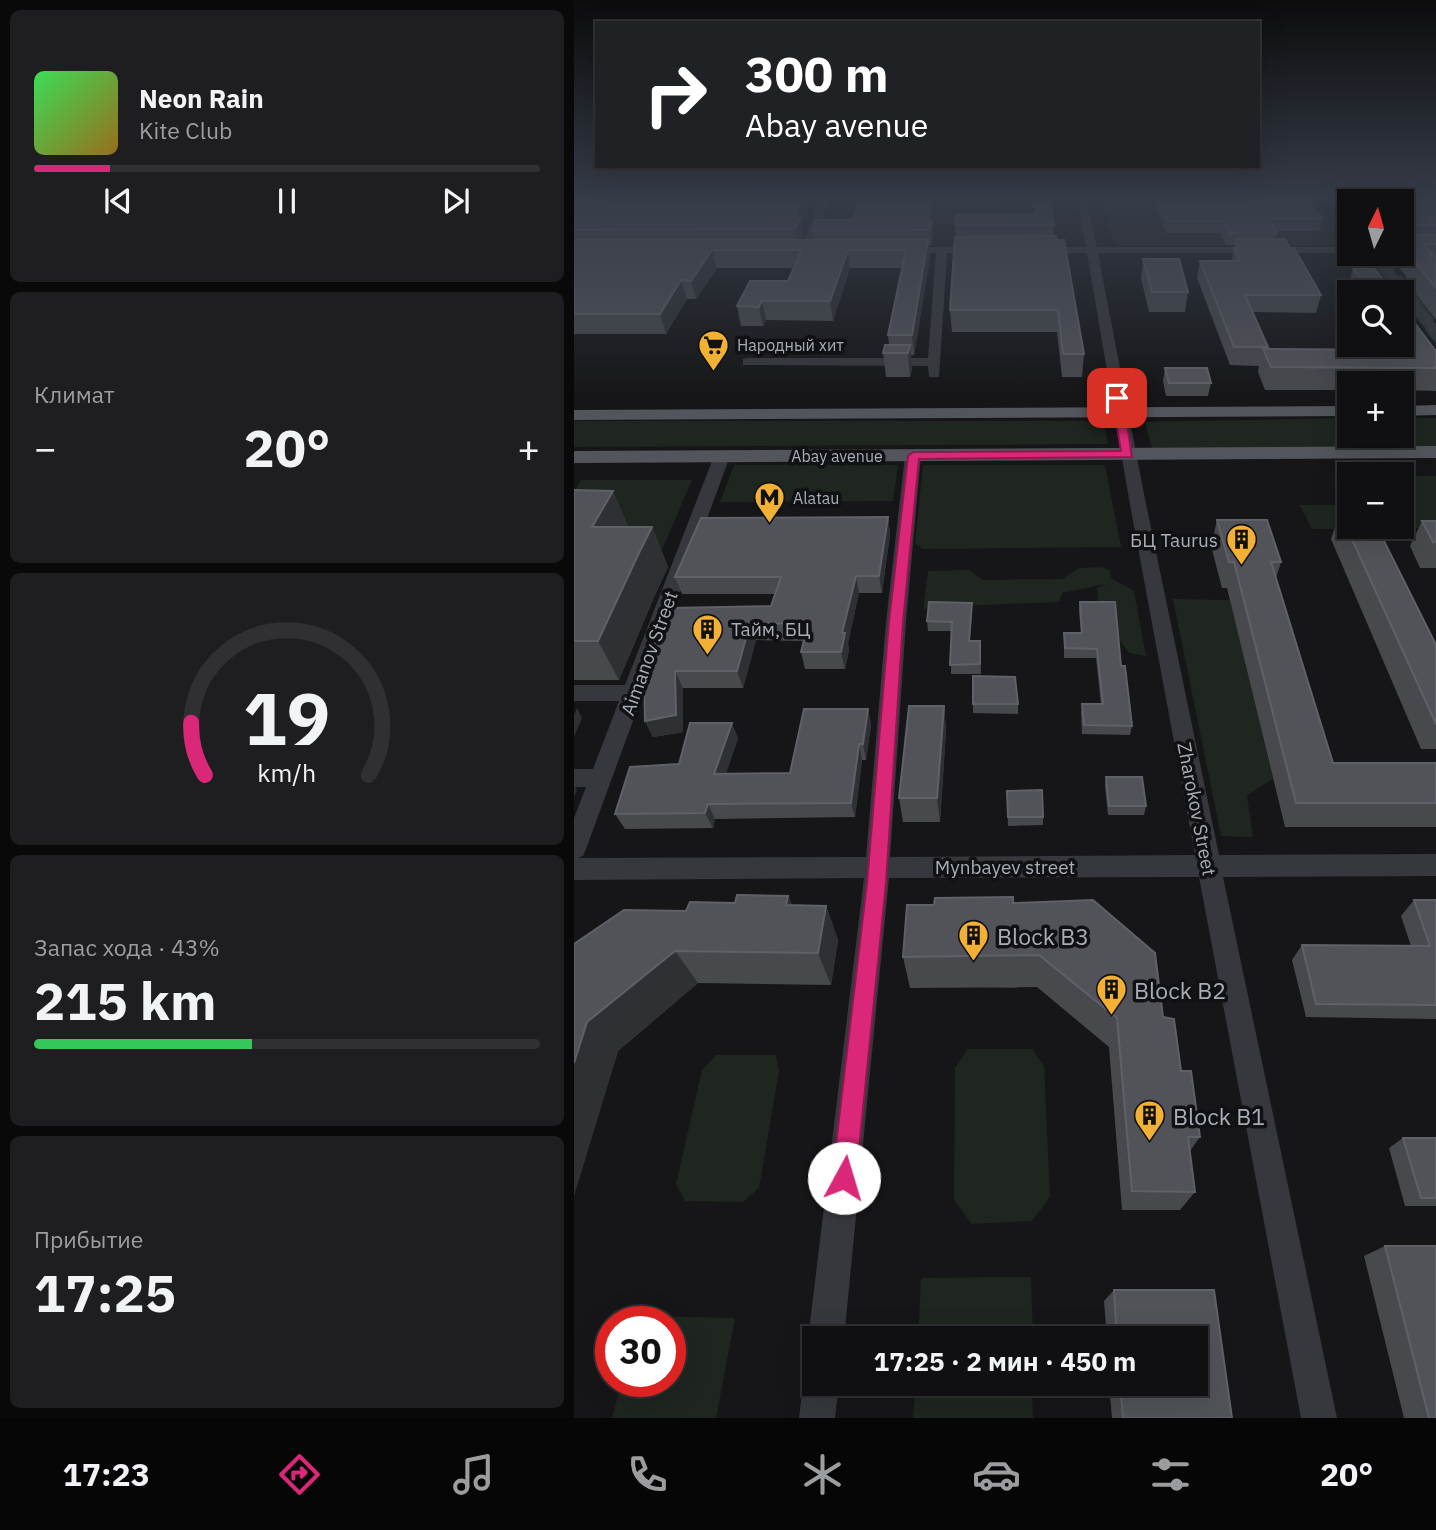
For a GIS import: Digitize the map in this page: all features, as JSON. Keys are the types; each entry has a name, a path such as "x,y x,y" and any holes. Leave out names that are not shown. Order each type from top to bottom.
{"main road":[{"path":"1414,411 1436,410"},
{"path":"574,415 1337,411"},
{"name":"Abay avenue","path":"574,457 1436,453"}],"street":[{"path":"748,362 934,368 941,265"},
{"name":"Zharokov Street","path":"1096,265 1128,454 1319,1418"},
{"path":"1384,266 1436,332"},
{"name":"Aimanov Street","path":"574,849 723,456"},
{"path":"827,1326 877,868 896,622 913,456"},
{"path":"574,693 634,694"},
{"path":"574,778 602,778"},
{"name":"Mynbayev street","path":"574,869 1436,865"},
{"path":"817,1418 820,1396"}],"shaded area":[{"path":"1348,266 1379,266 1390,280 1357,280"},
{"path":"1337,418 1337,447 1152,448 1145,422"},
{"path":"1414,418 1436,418 1436,447 1414,447"},
{"path":"574,421 1104,421 1108,444 574,447"},
{"path":"734,465 898,465 893,501 720,502"},
{"path":"923,465 1105,465 1121,547 923,549 915,543"},
{"path":"1414,476 1436,476 1436,528 1414,528"},
{"path":"581,480 692,480 662,550 574,550 574,491"},
{"path":"1300,505 1337,505 1337,529 1312,529"},
{"path":"1102,567 1110,571 1111,578 1134,591 1146,656 1129,653 1099,612 1097,588 1105,584 1062,593 1059,602 929,607 923,610 928,571 969,570 983,580 1062,579 1079,568"},
{"path":"1173,599 1230,600 1273,779 1247,795 1253,837 1221,836"},
{"path":"968,1049 1032,1049 1044,1066 1050,1197 1032,1221 972,1224 954,1200 955,1068"},
{"path":"716,1055 776,1055 779,1071 759,1188 743,1202 685,1201 676,1184 702,1070"},
{"path":"1031,1277 1033,1326 919,1326 921,1278"},
{"path":"686,1317 735,1318 716,1418 612,1418 618,1397 686,1397"},
{"path":"915,1396 1032,1396 1033,1418 913,1418"}],"building":[{"path":"574,265 702,265 691,281 681,280 660,314 574,314"},
{"path":"795,265 843,265 830,301 762,301 759,307 737,306 750,281 788,281"},
{"path":"903,265 924,265 912,335 888,335"},
{"path":"953,265 1068,265 1084,354 1063,354 1058,310 950,310"},
{"path":"1145,265 1181,265 1188,292 1152,292"},
{"path":"1202,265 1304,265 1321,295 1245,295 1268,347 1234,347"},
{"path":"1417,265 1436,265 1436,288"},
{"path":"1353,268 1374,268 1383,280 1362,280"},
{"path":"1414,322 1436,350 1436,368 1271,367 1263,349 1337,350 1337,357 1414,357"},
{"path":"885,345 910,345 908,353 883,353"},
{"path":"1165,368 1207,368 1211,383 1169,383"},
{"path":"574,490 613,491 592,527 652,527 598,641 574,641"},
{"path":"888,517 879,576 856,576 842,633 845,633 841,652 801,652 808,624 750,623 737,671 675,671 676,715 645,721 644,674 669,608 771,606 781,577 675,577 701,518"},
{"path":"1217,520 1267,520 1281,562 1271,562 1333,763 1436,763 1436,803 1296,803 1234,562 1229,562"},
{"path":"1422,521 1436,521 1436,542 1433,542"},
{"path":"1352,539 1383,539 1436,645 1436,724"},
{"path":"929,602 972,603 969,641 980,641 980,664 950,665 952,622 927,621"},
{"path":"1080,602 1115,602 1121,666 1125,666 1132,726 1084,725 1082,704 1103,704 1097,649 1065,648 1064,633 1082,633"},
{"path":"973,676 1015,677 1018,704 973,704"},
{"path":"909,706 944,706 937,798 899,798"},
{"path":"804,709 868,709 863,744 859,744 851,803 708,804 705,813 615,814 630,767 679,764 690,723 732,723 714,774 790,773"},
{"path":"1106,777 1142,777 1146,806 1109,806"},
{"path":"1042,790 1043,817 1008,817 1007,791"},
{"path":"737,895 788,896 786,905 826,906 818,953 675,951 587,1022 574,1063 574,944 624,910 686,911 690,902 735,903"},
{"path":"1013,897 1013,903 1093,900 1155,953 1163,1017 1174,1019 1181,1071 1191,1071 1200,1137 1188,1137 1195,1192 1132,1191 1117,1018 1039,955 903,957 907,905 934,905 935,898"},
{"path":"1414,900 1436,900 1436,1005 1316,1004 1302,945 1430,946"},
{"path":"1403,1138 1436,1138 1436,1198 1421,1198"},
{"path":"1385,1246 1436,1246 1436,1418 1429,1418"},
{"path":"1114,1290 1214,1290 1232,1418 1123,1418 1121,1396 1208,1396 1208,1326 1116,1326"}],"waterway":[{"path":"1378,266 1389,280"},
{"path":"1400,277 1432,319"},
{"path":"1414,312 1430,332"},
{"path":"1428,330 1436,340"}],"place":[{"name":"Народный хит","path":"714,372"},
{"name":"Alatau","path":"770,525"},
{"name":"БЦ Taurus","path":"1241,567"},
{"name":"Тайм, БЦ","path":"708,656"},
{"name":"Block B3","path":"974,963"},
{"name":"Block B2","path":"1111,1017"},
{"name":"Block B1","path":"1150,1143"}],"route":[{"path":"844,1178 876,883 896,622 913,456 1128,454 1117,398"}]}
